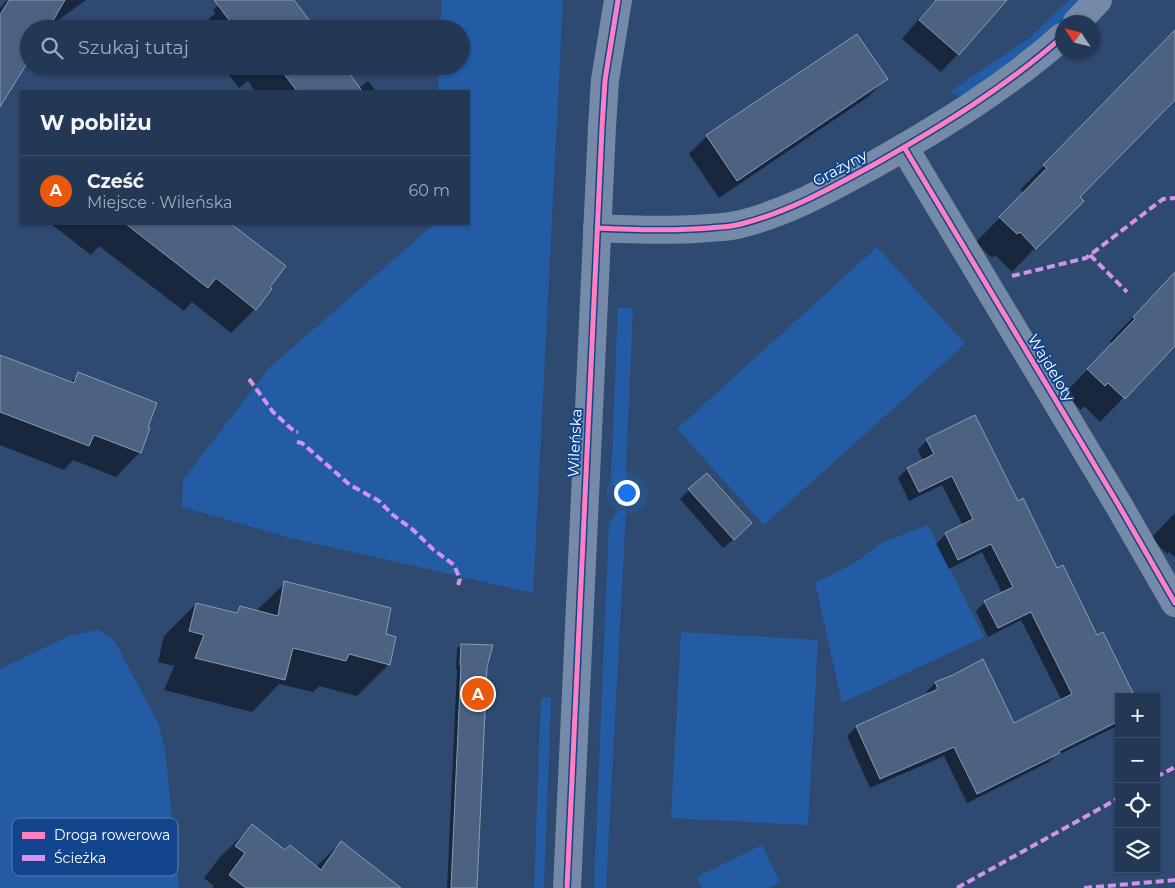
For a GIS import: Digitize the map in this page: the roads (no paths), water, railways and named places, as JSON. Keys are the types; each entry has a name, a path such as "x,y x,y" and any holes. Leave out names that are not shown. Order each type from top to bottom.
{"street":[{"name":"Wileńska","path":"567,888 605,80 618,0"},
{"path":"1084,15 1098,0"},
{"name":"Grażyny","path":"597,228 690,230 739,225 780,213 821,194 955,116 1005,83 1038,59 1055,43"},
{"name":"Wajdeloty","path":"904,147 1118,504 1175,603"}],"place":[{"name":"Cześć","path":"478,694"}]}
